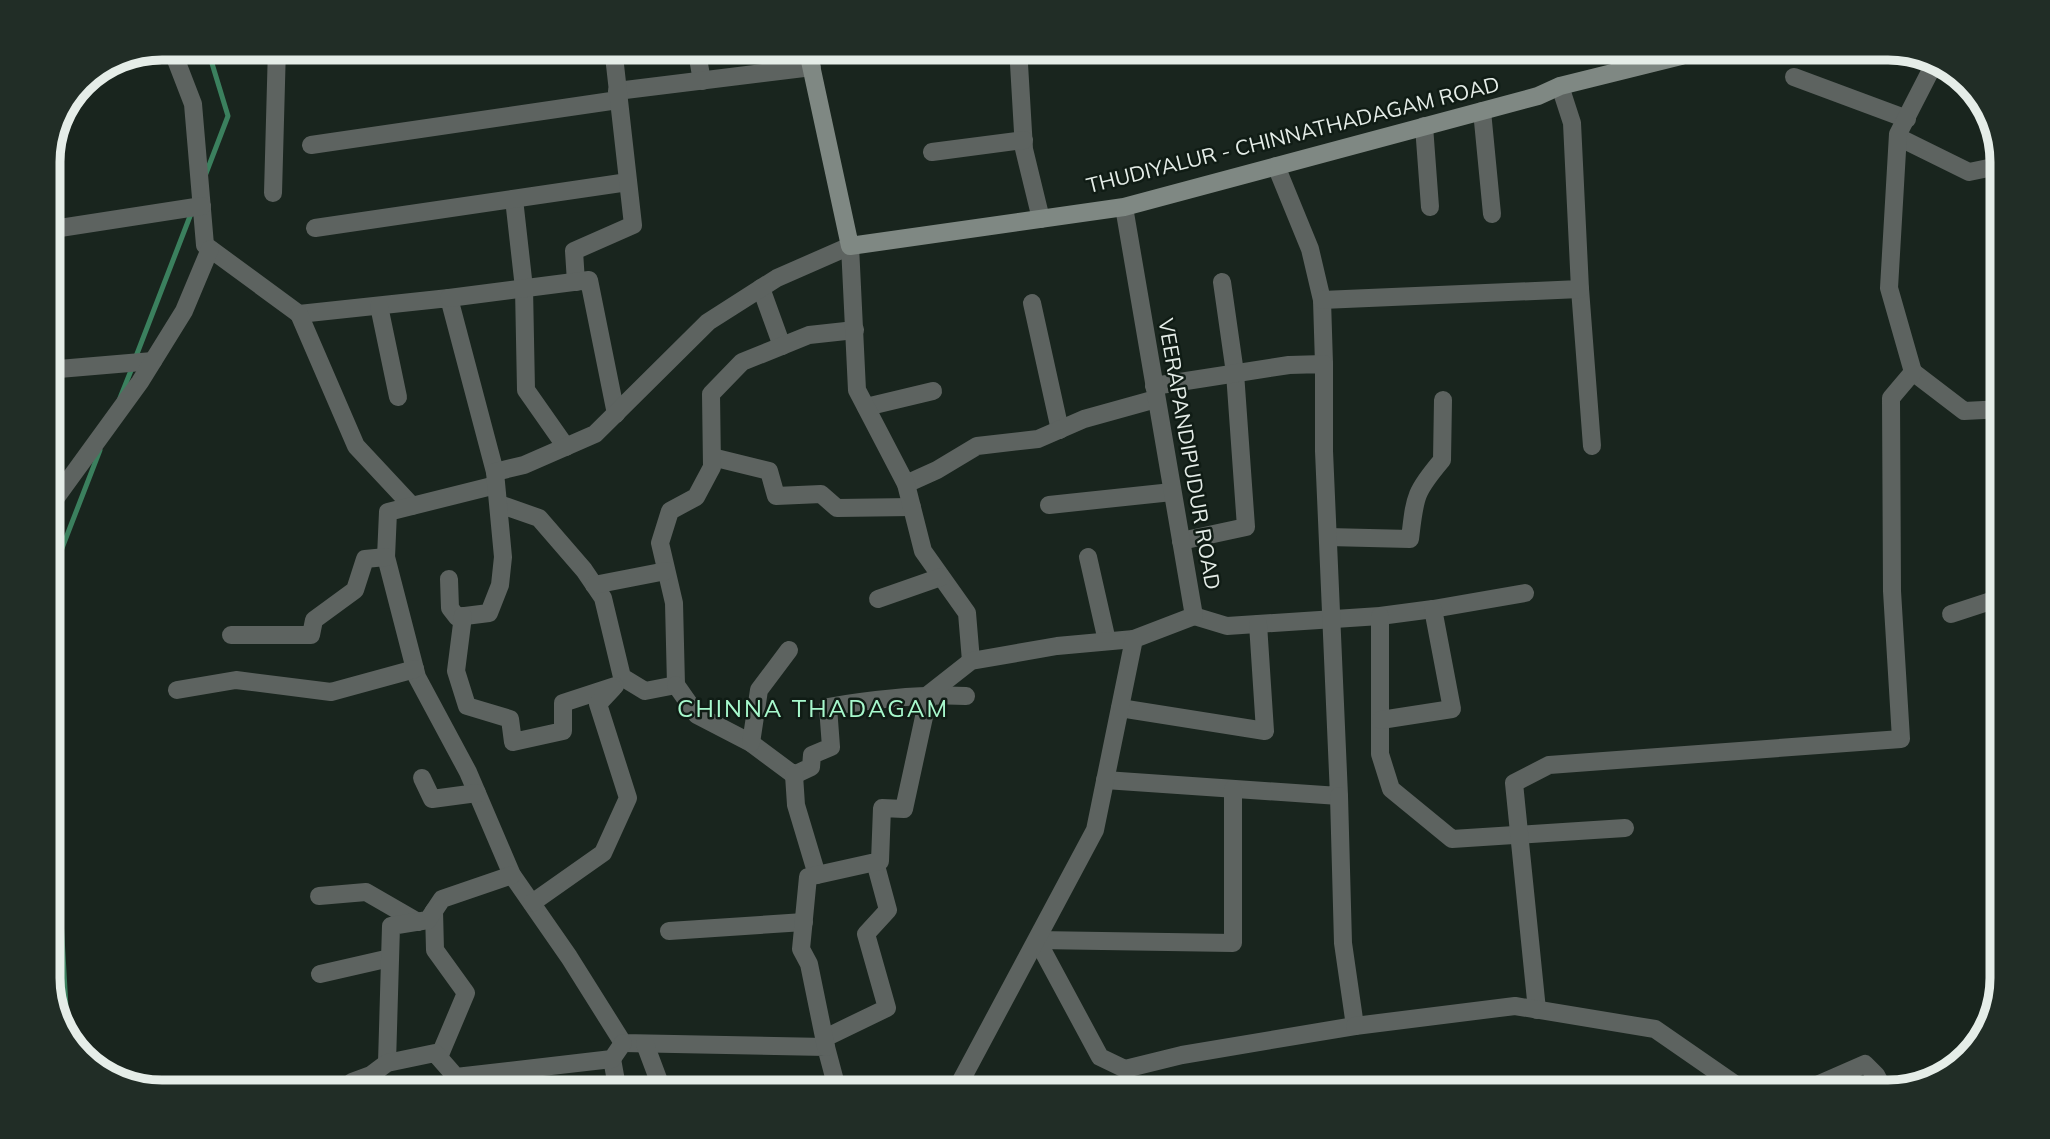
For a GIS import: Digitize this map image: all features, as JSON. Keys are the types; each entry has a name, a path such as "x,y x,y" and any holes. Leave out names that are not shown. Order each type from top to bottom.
{"main road":[{"path":"810,60 850,246"},
{"name":"THUDIYALUR - CHINNATHADAGAM ROAD","path":"850,246 1124,207 1538,96 1560,86 1665,60"}],"street":[{"path":"176,60 192,104 205,245 299,314 356,446 412,506"},
{"path":"273,193 277,60"},
{"path":"576,282 574,251 633,225 614,60"},
{"path":"698,60 702,81"},
{"path":"1019,60 1024,140 1041,219"},
{"path":"310,145 702,81 812,67"},
{"path":"1932,69 1898,137 1889,288 1913,372 1964,411 1990,410"},
{"path":"1794,77 1907,120"},
{"path":"1560,86 1573,123 1580,289 1592,446"},
{"path":"1482,111 1492,214"},
{"path":"1424,126 1430,208"},
{"path":"1898,137 1969,172 1990,168"},
{"path":"932,152 1024,140"},
{"path":"1276,166 1310,249 1322,300 1324,451 1343,943 1355,1026"},
{"path":"316,228 628,182"},
{"path":"514,199 524,288 526,390 566,447"},
{"path":"60,228 201,206"},
{"name":"VEERAPANDIPUDUR ROAD","path":"971,661 1057,646 1134,639 1194,616 1124,207"},
{"path":"622,1043 569,957 512,875 477,793 415,669 386,557 388,512 495,479 596,434 708,322 777,278 850,246 857,390 906,484 922,551 967,612 971,661 929,694 904,809 882,808 880,861 808,877 801,949 809,964 835,1080"},
{"path":"60,492 128,399 184,312 210,249"},
{"path":"299,314 589,280 616,414"},
{"path":"1181,541 1246,527 1235,373 1222,282"},
{"path":"761,288 782,346"},
{"path":"1322,300 1580,289"},
{"path":"449,298 495,479 503,557 500,585 489,613 457,617 450,608 449,579"},
{"path":"1032,303 1060,429"},
{"path":"379,306 398,397"},
{"path":"817,875 796,805 794,775 751,743 696,715 676,685 674,603 660,543 670,511 696,497 712,467 711,394 742,362 809,335 855,330"},
{"path":"60,369 153,361"},
{"path":"906,484 937,470 977,446 1038,439 1156,392 1235,373 1289,365 1324,364"},
{"path":"1537,1010 1514,783 1549,765 1901,739 1892,591 1891,398 1913,372"},
{"path":"866,407 933,391"},
{"path":"1328,537 1410,539 1415,499 1422,484 1442,460 1443,400"},
{"path":"712,457 769,471 776,496 821,494 837,508 912,507"},
{"path":"1049,505 1172,492"},
{"path":"499,504 539,518 603,598 618,682"},
{"path":"231,635 311,635 314,620 355,590 365,559 386,557"},
{"path":"1088,557 1107,641"},
{"path":"594,585 666,570"},
{"path":"878,599 942,577"},
{"path":"1194,616 1227,626 1380,616 1525,593"},
{"path":"1951,614 1990,601"},
{"path":"1381,720 1452,709 1433,609"},
{"path":"463,616 456,671 467,706 510,719 513,742 563,731 563,703 618,682 645,691 676,685"},
{"path":"1380,616 1380,754 1391,789 1451,839 1625,828"},
{"path":"1120,708 1265,731 1258,624"},
{"path":"961,1080 1095,831 1134,639"},
{"path":"751,743 759,690 789,650"},
{"path":"177,690 236,680 331,692 415,669"},
{"path":"531,903 603,853 628,799 598,704 618,682"},
{"path":"794,775 811,766 812,755 831,747 828,707 929,694 966,696"},
{"path":"422,778 432,799 477,793"},
{"path":"1105,780 1339,796"},
{"path":"1037,940 1233,943 1233,789"},
{"path":"622,1043 825,1043 887,1008 866,934 888,910 875,862"},
{"path":"387,1063 391,926 428,920 442,899 512,875"},
{"path":"319,896 366,892 418,922"},
{"path":"434,911 435,950 466,993 439,1057"},
{"path":"669,931 804,922"},
{"path":"1037,940 1100,1057 1125,1069 1182,1055 1355,1026 1515,1006 1655,1029 1729,1080"},
{"path":"320,974 390,958"},
{"path":"616,1080 612,1059 622,1043"},
{"path":"645,1044 658,1080"},
{"path":"357,1080 371,1075 387,1063 435,1053 459,1080"},
{"path":"486,1080 612,1059"},
{"path":"1828,1080 1865,1064 1879,1080"}],"waterway":[{"path":"205,176 228,116 211,60"},
{"path":"135,359 192,211"},
{"path":"120,398 132,368"},
{"path":"60,553 100,450"},
{"path":"60,902 66,1014"}],"district":[{"name":"CHINNA THADAGAM","path":"813,709"}]}
